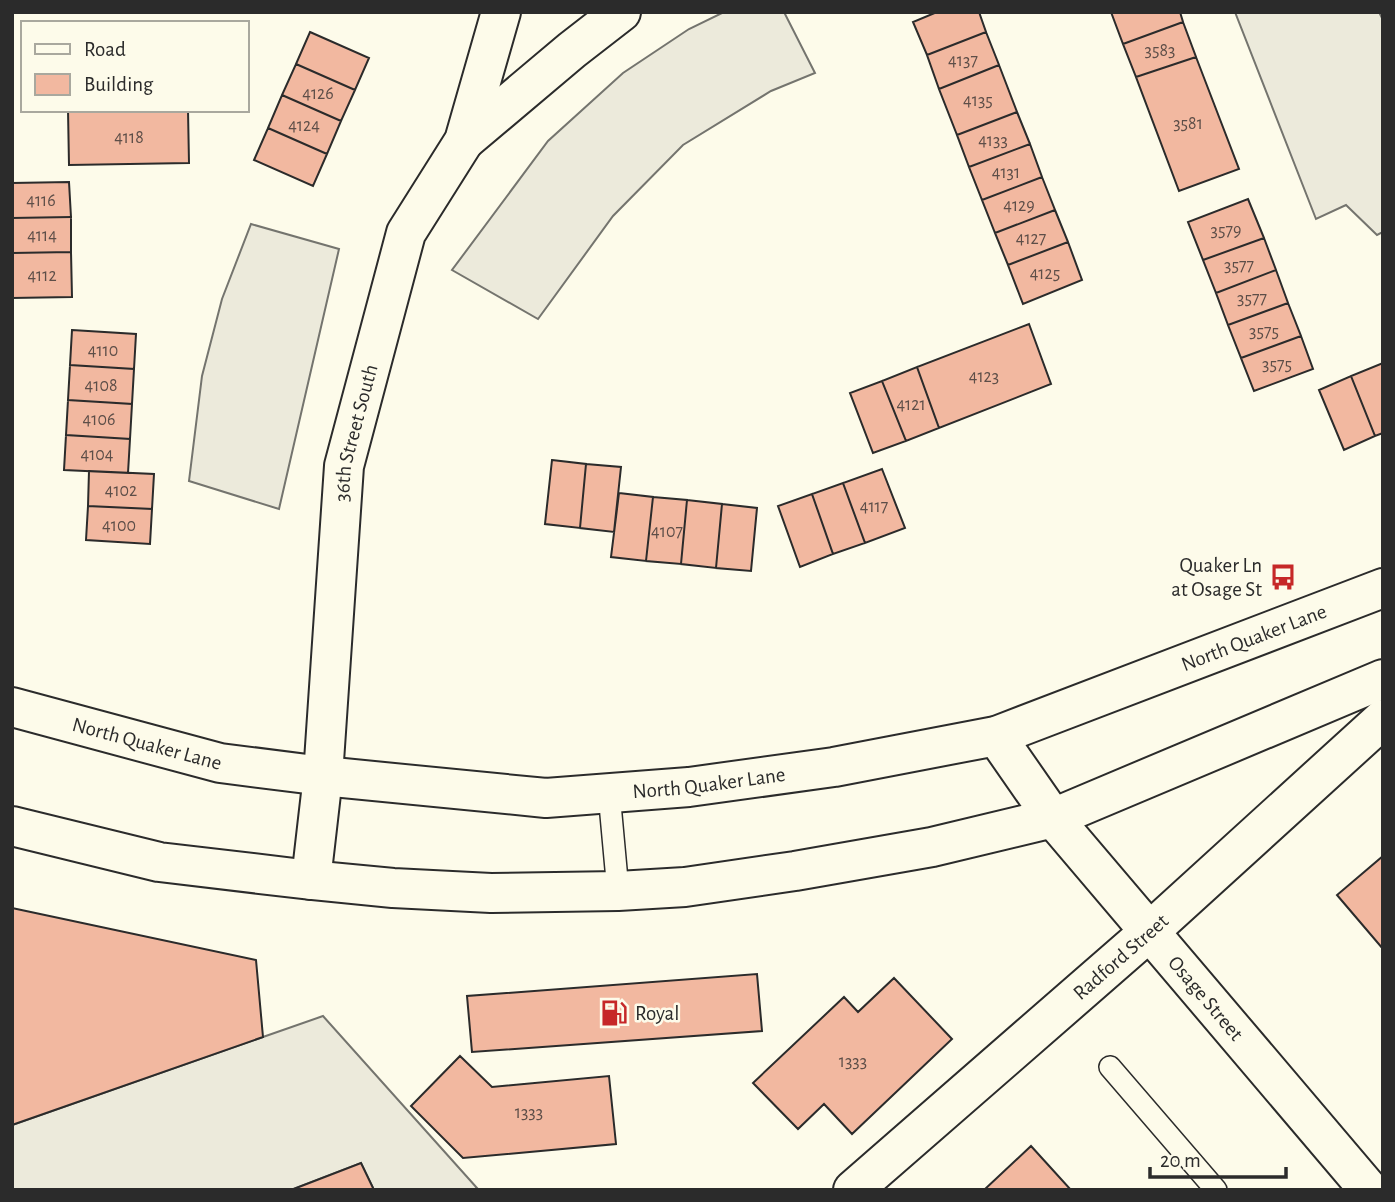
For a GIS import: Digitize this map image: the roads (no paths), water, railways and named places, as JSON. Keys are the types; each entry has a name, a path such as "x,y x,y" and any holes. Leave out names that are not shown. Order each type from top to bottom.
{"main road":[{"name":"36th Street South","path":"311,880 323,776 344,466 406,233 464,141 500,12"},
{"path":"464,141 621,12"},
{"name":"North Quaker Lane","path":"12,707 220,763 323,776 546,798 689,787 834,768 996,736 1383,588"},
{"path":"12,826 159,862 393,888 491,893 685,887 932,847 1053,818 1383,679"},
{"name":"Radford Street","path":"853,1190 1149,932 1383,719"},
{"name":"Osage Street","path":"996,736 1053,818 1369,1190"}],"lane":[{"path":"609,793 618,891"},
{"path":"1110,1067 1216,1190"}],"place":[{"name":"Quaker Ln at Osage St","path":"1283,577"},
{"name":"Royal","path":"614,1013"}]}
